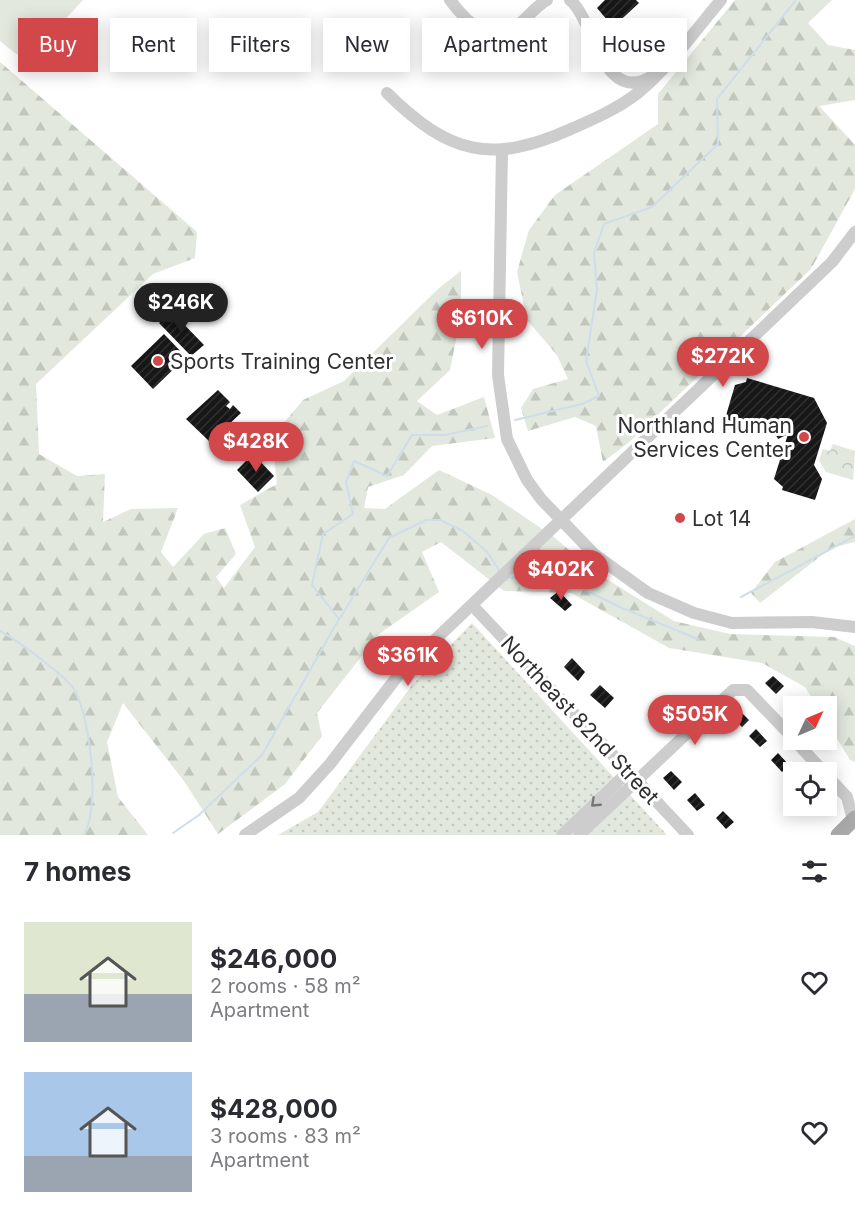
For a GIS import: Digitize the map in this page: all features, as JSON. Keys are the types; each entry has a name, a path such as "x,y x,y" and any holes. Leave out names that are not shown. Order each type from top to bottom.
{"main road":[{"path":"837,835 854,819"}],"street":[{"path":"450,0 476,27 494,35 512,30 547,0"},
{"path":"570,0 581,13 602,59 614,75 634,82 644,81 657,74"},
{"path":"387,93 412,117 448,140 466,146 502,151 533,144 597,118 638,92 657,74 721,0"},
{"path":"502,151 497,320 498,375 502,414 507,439 521,470 541,499 610,568 648,593 694,613 732,623 812,622 855,627"},
{"path":"244,835 299,798 330,764 400,673 832,262 855,232"},
{"name":"Northeast 82nd Street","path":"472,605 688,835"},
{"path":"562,835 734,690 745,689 783,728"},
{"path":"804,750 814,762"},
{"path":"579,835 633,776"},
{"path":"837,785 851,798 854,819"}],"green space":[{"path":"0,0 83,0 66,18 18,18 18,54 0,41"},
{"path":"735,0 832,0 808,23 828,45 855,50 855,100 819,106 855,145 855,189 811,269 628,443 603,462 596,426 575,417 528,431 521,408 533,389 568,379 557,355 527,320 517,272 529,230 555,195 658,124 658,94 676,72 687,72 687,59"},
{"path":"0,62 197,232 195,258 153,274 36,384 39,454 77,476 105,474 103,522 131,509 178,508 161,552 173,567 204,534 225,528 236,554 216,577 224,588 255,547 240,505 277,484 272,437 303,400 344,381 439,288 461,271 461,315 450,370 417,401 437,415 484,397 495,438 432,446 404,475 368,487 364,508 385,509 439,470 492,495 554,537 592,570 674,621 730,634 834,637 855,646 855,762 850,760 837,739 837,696 811,696 805,687 762,663 669,648 571,593 504,591 441,542 422,552 439,592 379,634 317,713 322,736 285,784 218,834 184,781 123,703 107,742 118,797 148,835 0,835"},
{"path":"833,444 855,451 853,480 826,472 819,460 823,449 830,451"},
{"path":"855,519 855,542 831,548 760,603 751,593 775,562"},
{"path":"472,623 667,835 278,835 318,812 413,684"}],"building":[{"path":"605,0 636,0 639,3 623,18 605,18 597,8"},
{"path":"171,311 204,345 191,356 159,323"},
{"name":"Sports Training Center","path":"164,334 186,357 153,389 131,366"},
{"name":"Northland Human Services Center","path":"747,378 814,398 827,423 814,465 822,479 815,500 782,490 783,487 774,479 788,434 778,439 773,430 783,425 761,418 747,426 725,419 735,385 746,382"},
{"path":"218,390 230,402 226,406 230,409 233,405 241,413 210,442 186,419"},
{"path":"253,454 274,476 258,492 237,470"},
{"path":"559,591 572,605 565,611 550,598"},
{"path":"572,658 585,672 578,681 564,667"},
{"path":"773,676 784,686 776,694 765,683"},
{"path":"600,685 614,698 605,708 590,695"},
{"path":"738,709 749,720 742,727 731,716"},
{"path":"756,729 767,741 760,747 749,736"},
{"path":"778,753 786,762 783,762 782,772 771,760"},
{"path":"671,771 682,782 674,790 663,778"},
{"path":"695,793 705,805 697,811 687,800"},
{"path":"723,811 734,822 726,829 716,818"}],"waterway":[{"path":"515,420 582,404 599,396 586,361 597,290 594,253 604,224 652,207 718,144 717,99 796,0"},
{"path":"173,833 199,815 262,755 339,619 312,585 323,534 353,514 346,482 354,461 387,476 412,435 445,435 487,426"},
{"path":"340,618 389,538 426,520 440,520 463,531 487,552 499,570"},
{"path":"741,597 855,536"},
{"path":"507,578 552,574 622,608 698,639"},
{"path":"0,631 52,668 75,691 81,705 92,763 92,804 84,835"}],"place":[{"name":"Sports Training Center","path":"158,361"},
{"name":"Northland Human Services Center","path":"804,437"},
{"name":"Lot 14","path":"680,518"}]}
